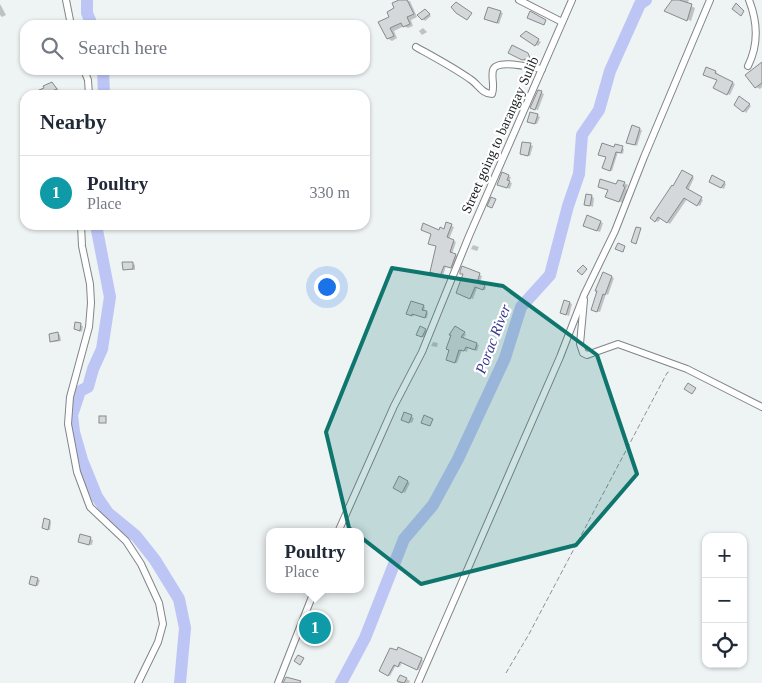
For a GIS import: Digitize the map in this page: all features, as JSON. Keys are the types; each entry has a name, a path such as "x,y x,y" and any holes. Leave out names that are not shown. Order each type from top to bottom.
{"street":[{"path":"66,0 70,20"},
{"path":"519,0 562,22"},
{"name":"Street going to barangay Sulib","path":"340,528 394,406 422,352 469,236 572,0"},
{"path":"418,683 560,357 584,294 615,230 710,0"},
{"path":"748,66 755,53 757,30 749,0"},
{"path":"416,47 471,79 485,92 490,94 492,94 494,89 493,72 497,65 506,64 542,69"},
{"path":"86,75 89,90"},
{"path":"81,230 82,246 92,303 89,327 70,397 68,424 77,472 90,507 126,541 141,564 159,603 162,624 158,642 138,683"},
{"path":"584,294 580,344 582,353 586,355 618,344 679,366 762,407"},
{"path":"278,683 313,593"}],"path":[{"path":"506,673 529,634 668,373 679,366"}],"highlighted area":[{"path":"392,268 503,286 597,355 637,474 576,545 421,584 349,528 326,432"}],"building":[{"path":"399,0 407,0 414,14 407,17 410,24 403,27 401,23 390,28 394,36 387,39 378,22 389,17 387,12 394,8 392,3"},
{"path":"672,0 692,4 687,21 664,11"},
{"path":"456,2 472,13 467,20 456,13 451,7"},
{"path":"736,3 744,11 741,16 732,9"},
{"path":"488,7 501,11 497,23 484,19"},
{"path":"425,9 430,14 422,20 417,15"},
{"path":"530,11 546,20 544,25 527,18"},
{"path":"526,31 539,39 535,46 520,36"},
{"path":"512,45 528,53 530,58 522,60 508,53"},
{"path":"762,62 762,83 755,88 745,75"},
{"path":"706,67 733,82 727,95 713,88 717,80 703,75"},
{"path":"52,82 57,89 39,90 44,88 43,86"},
{"path":"538,90 542,91 535,110 530,108"},
{"path":"739,96 750,104 743,112 734,105"},
{"path":"530,112 538,114 535,124 527,122"},
{"path":"632,125 640,128 635,145 626,143"},
{"path":"522,142 531,143 528,156 520,154"},
{"path":"602,143 614,147 615,144 623,146 621,153 616,152 610,171 602,168 606,157 598,155"},
{"path":"682,170 693,176 686,188 702,197 697,206 684,198 667,223 658,217 655,222 650,218"},
{"path":"502,172 509,175 507,180 510,181 507,188 497,185"},
{"path":"712,175 725,182 721,188 709,182"},
{"path":"600,179 616,184 618,180 625,182 619,202 605,197 608,190 598,187"},
{"path":"586,194 592,195 590,206 584,205"},
{"path":"491,197 496,199 492,208 487,206"},
{"path":"587,215 601,221 597,231 583,226"},
{"path":"446,222 452,224 447,237 454,240 450,252 456,254 451,268 444,266 440,276 430,272 436,246 428,244 431,234 421,230 423,223 439,230 440,227 444,229"},
{"path":"636,227 641,228 636,244 631,242"},
{"path":"618,243 625,246 623,252 615,249"},
{"path":"122,262 133,262 133,269 123,270"},
{"path":"583,265 587,269 582,275 577,271"},
{"path":"462,266 480,273 477,283 485,285 483,290 475,287 470,299 456,293 463,274 460,274"},
{"path":"603,272 612,276 597,312 591,310 597,291 595,291"},
{"path":"564,300 570,302 566,315 560,313"},
{"path":"411,301 424,305 422,310 427,311 425,318 406,314"},
{"path":"75,322 81,323 80,331 74,329"},
{"path":"420,326 426,329 422,337 416,335"},
{"path":"455,326 465,332 461,337 477,343 475,350 466,347 464,351 459,350 455,363 446,360 449,350 446,349 451,335 449,335"},
{"path":"58,332 59,340 50,342 49,334"},
{"path":"688,383 696,388 692,394 684,389"},
{"path":"404,412 412,415 409,423 401,420"},
{"path":"424,415 433,419 430,426 421,423"},
{"path":"99,416 106,416 106,423 99,423"},
{"path":"399,476 408,481 402,493 393,488"},
{"path":"44,518 50,520 48,530 42,528"},
{"path":"80,534 91,537 89,545 78,542"},
{"path":"31,576 38,578 36,586 29,584"},
{"path":"315,614 325,618 315,642 306,638"},
{"path":"398,647 422,658 417,670 400,662 398,667 394,665 388,676 379,671 390,648 397,650"},
{"path":"298,655 304,658 300,665 294,661"},
{"path":"400,675 407,678 404,683 397,681"},
{"path":"286,677 301,681 300,683 283,683"}],"waterway":[{"path":"87,0 87,13 90,20"},
{"name":"Porac River","path":"341,683 365,638 404,539 433,505 458,459 505,358 521,307 550,275 568,206 579,174 582,135 599,110 610,71 640,4 646,0"},
{"path":"103,75 104,90"},
{"path":"97,230 110,297 102,349 93,369 88,387 80,391 72,415 74,432 82,460 97,497 108,513 136,536 155,560 179,599 185,628 180,683"}],"place":[{"name":"Poultry","path":"315,628"}]}
